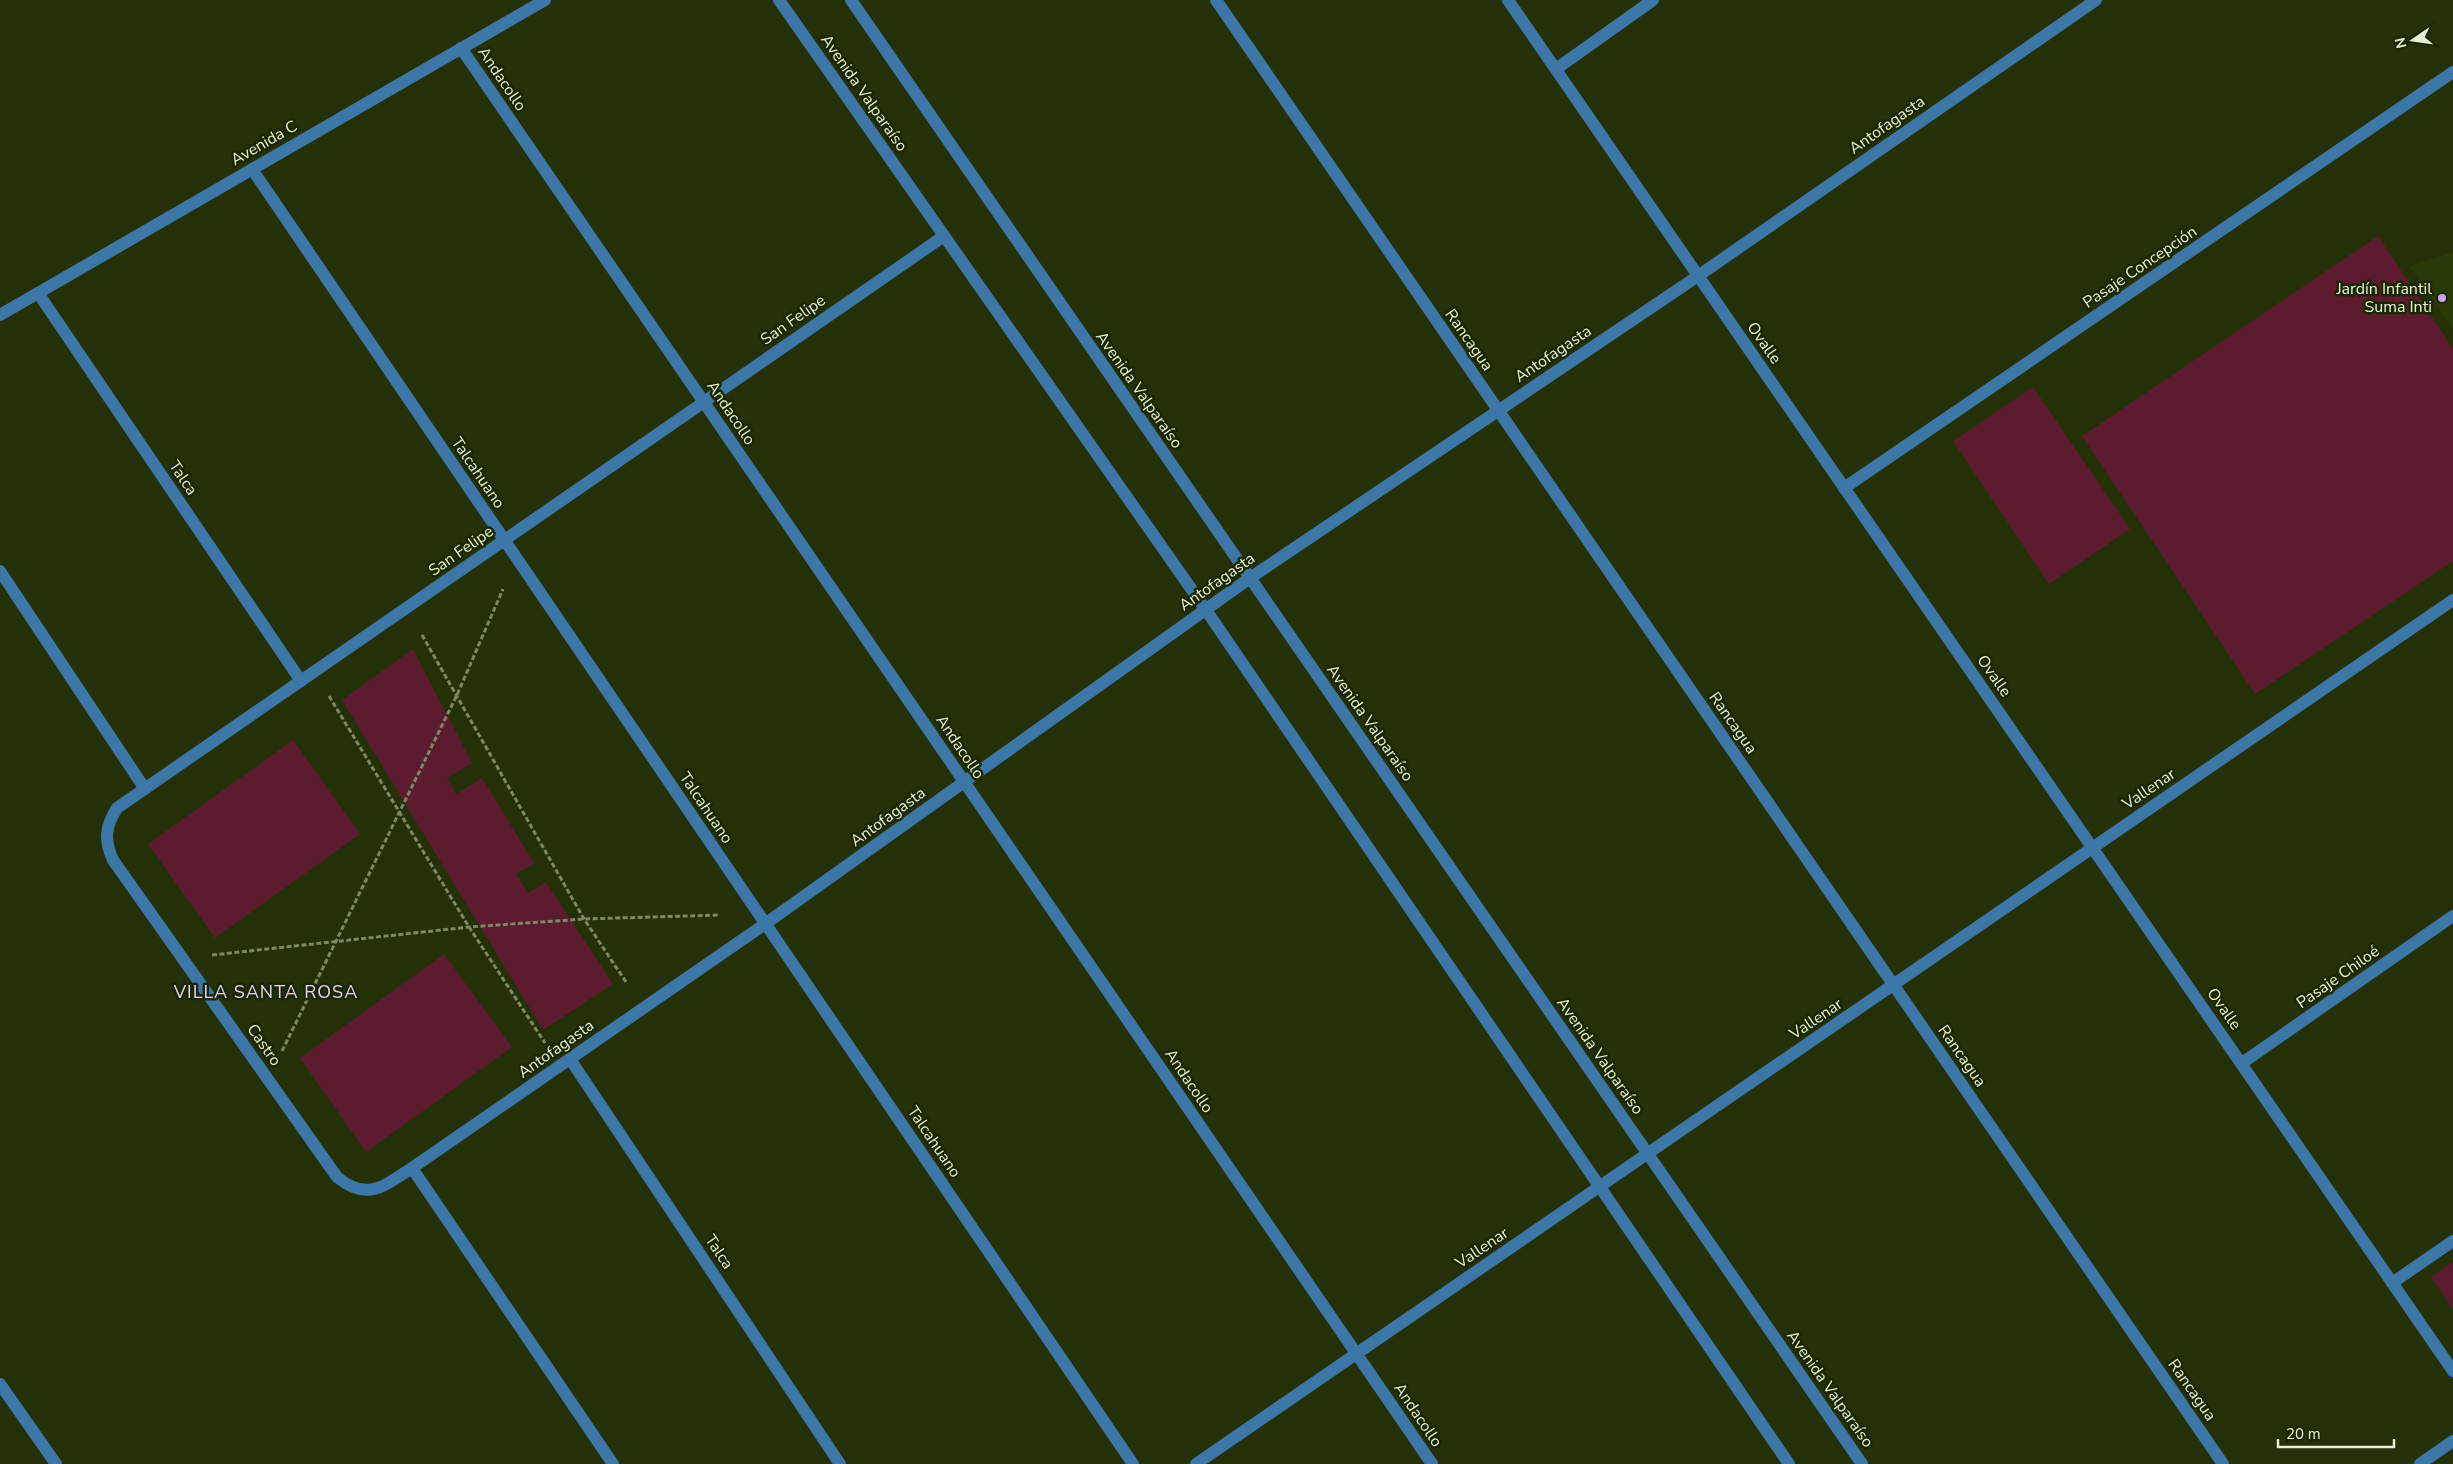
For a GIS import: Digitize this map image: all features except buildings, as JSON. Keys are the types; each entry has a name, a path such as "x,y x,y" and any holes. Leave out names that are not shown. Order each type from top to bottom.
{"street":[{"name":"Avenida C","path":"0,315 545,0"},
{"name":"Avenida Valparaíso","path":"779,0 1206,610 1789,1464"},
{"name":"Avenida Valparaíso","path":"851,0 1862,1464"},
{"name":"Rancagua","path":"1216,0 2223,1464"},
{"name":"Ovalle","path":"1508,0 2453,1371"},
{"path":"1556,69 1653,0"},
{"name":"Antofagasta","path":"361,1190 374,1190 412,1168 766,924 1250,578 1698,276 2096,0"},
{"name":"Andacollo","path":"461,48 1432,1464"},
{"name":"Pasaje Concepción","path":"1844,488 2453,72"},
{"name":"Talcahuano","path":"252,169 1133,1464"},
{"name":"San Felipe","path":"106,833 109,821 117,808 944,236"},
{"name":"Talca","path":"38,293 301,681"},
{"path":"0,571 145,789"},
{"name":"Vallenar","path":"1196,1464 2453,600"},
{"name":"Castro","path":"106,833 108,847 113,860 337,1177 348,1187 361,1190"},
{"name":"Pasaje Chiloé","path":"2242,1064 2453,916"},
{"name":"Talca","path":"570,1059 840,1464"},
{"path":"412,1168 613,1464"},
{"path":"2392,1283 2453,1241"},
{"path":"0,1384 56,1464"},
{"path":"2420,1464 2453,1441"}],"path":[{"path":"268,1078 458,695 502,589"},
{"path":"422,636 458,695 584,919 626,982"},
{"path":"329,696 469,926 545,1043"},
{"path":"183,958 469,926 584,919 720,916"}],"shaded area":[{"path":"2378,236 2453,349 2453,561 2255,694 2082,436"},
{"name":"Jardín Infantil Suma Inti","path":"2453,252 2453,330 2410,266"},
{"path":"2033,387 2130,529 2049,584 1953,441"},
{"path":"413,649 472,763 447,778 456,794 482,778 534,863 516,874 528,893 546,882 613,984 543,1030 342,700"},
{"path":"293,740 360,834 215,938 148,844"},
{"path":"444,954 512,1047 366,1152 300,1058"},
{"path":"2453,1262 2453,1309 2431,1277"}],"place":[{"name":"Jardín Infantil Suma Inti","path":"2442,298"}],"district":[{"name":"VILLA SANTA ROSA","path":"266,992"}]}
